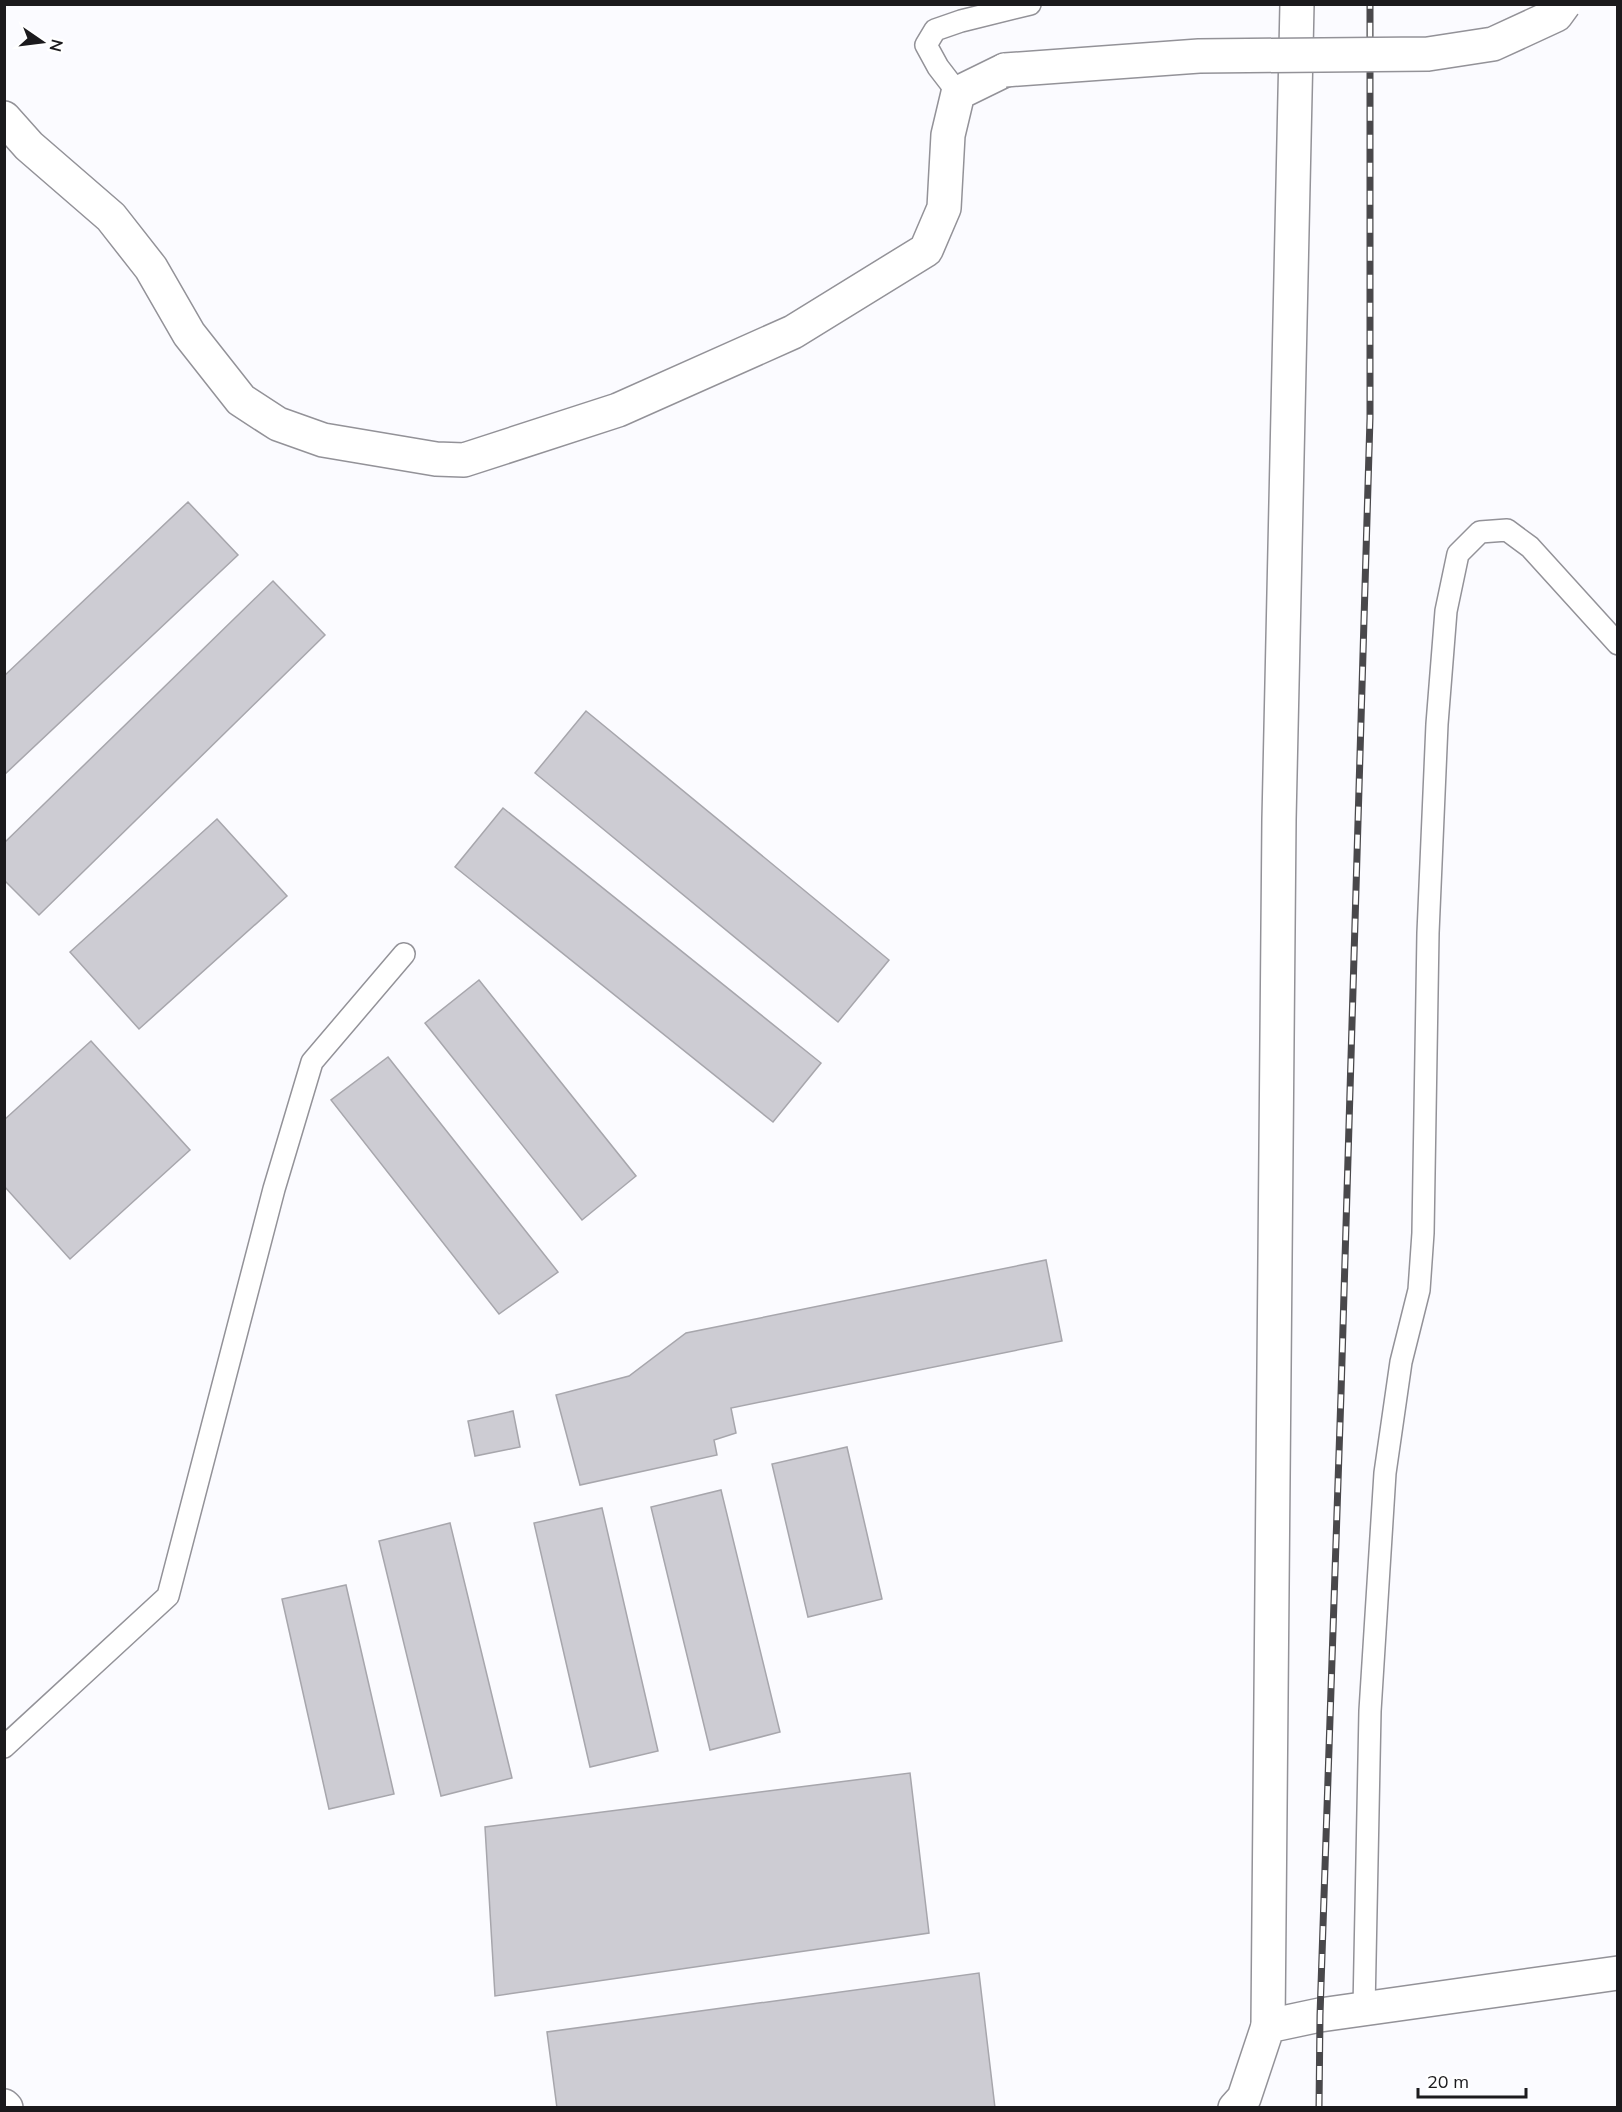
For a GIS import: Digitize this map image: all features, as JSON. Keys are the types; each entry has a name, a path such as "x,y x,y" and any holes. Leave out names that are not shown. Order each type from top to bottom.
{"street":[{"path":"1235,2108 1244,2098 1268,2026 1278,820 1298,4"},
{"path":"4,118 29,146 111,217 151,268 189,334 241,400 278,424 322,440 436,459 464,460 618,410 793,332 926,250 944,208 948,135 958,93 1005,69 1199,56 1428,54 1493,44 1556,15 1564,4"},
{"path":"1268,2026 1320,2015 1617,1973"}],"lane":[{"path":"958,93 938,67 927,45 935,30 961,21 1030,4"},
{"path":"1364,2009 1370,1711 1385,1473 1401,1362 1419,1290 1423,1233 1428,933 1437,724 1446,611 1458,554 1480,532 1507,530 1530,547 1617,644"},
{"path":"4,1747 168,1596 274,1189 312,1062 404,954"}],"building":[{"path":"188,502 238,555 4,775 4,676"},
{"path":"273,581 325,635 39,915 4,880 4,843"},
{"path":"586,711 889,960 838,1022 535,773"},
{"path":"503,808 821,1063 773,1122 455,867"},
{"path":"217,819 287,896 139,1029 70,952"},
{"path":"479,980 636,1176 582,1220 425,1023"},
{"path":"91,1041 190,1150 70,1259 4,1186 4,1120"},
{"path":"388,1057 558,1272 499,1314 331,1100"},
{"path":"1046,1260 1062,1341 731,1408 736,1433 714,1440 717,1455 580,1485 556,1395 629,1376 686,1333"},
{"path":"513,1411 520,1447 475,1456 468,1421"},
{"path":"847,1447 882,1599 808,1617 772,1464"},
{"path":"721,1490 780,1732 710,1750 651,1507"},
{"path":"602,1508 658,1751 590,1767 534,1523"},
{"path":"450,1523 512,1778 441,1796 379,1541"},
{"path":"346,1585 394,1794 329,1809 282,1599"},
{"path":"910,1773 929,1933 495,1996 485,1827"},
{"path":"979,1973 995,2108 557,2108 547,2032"}],"railway":[{"path":"1319,2108 1320,2015 1370,418 1370,4"}]}
